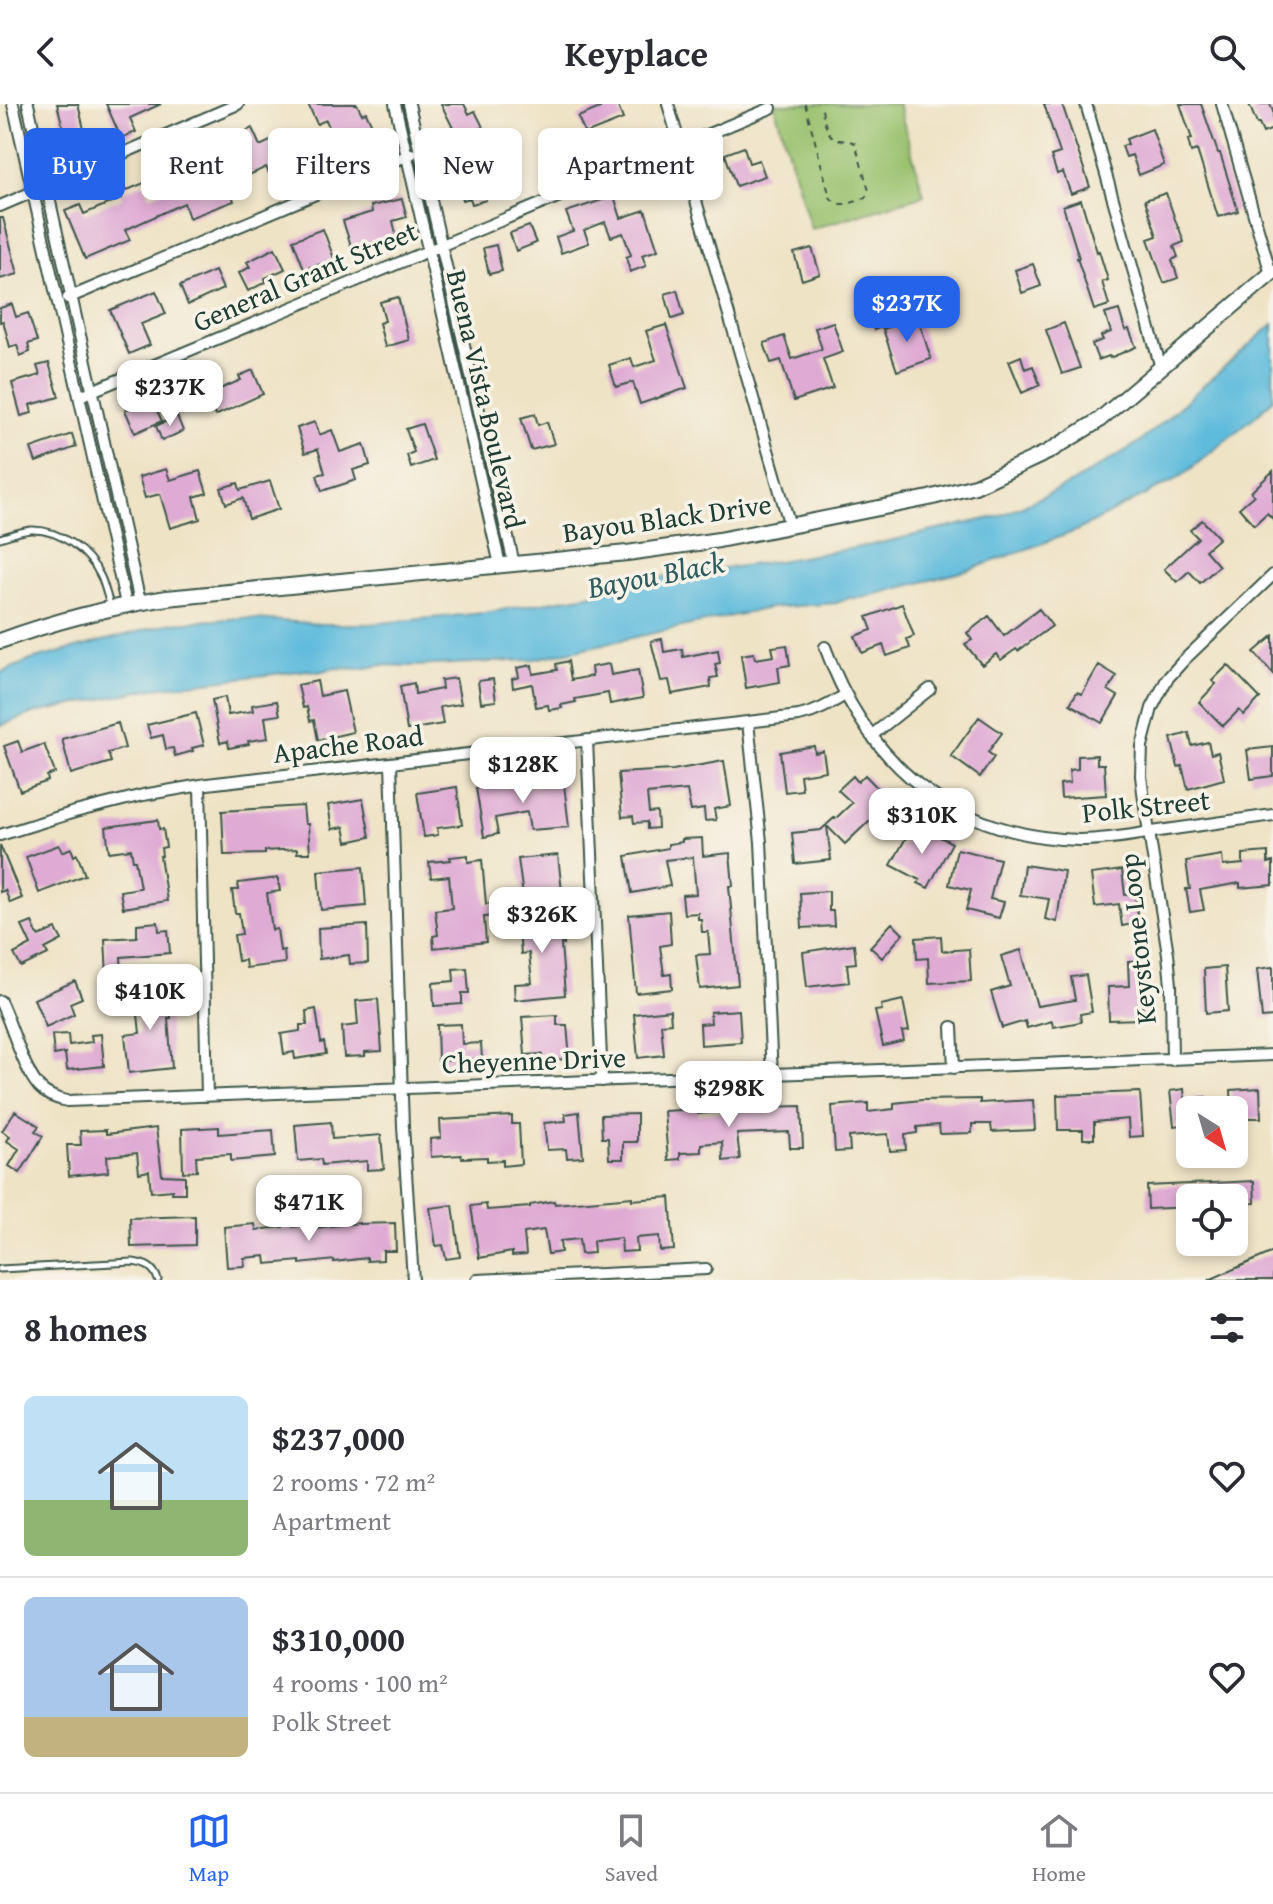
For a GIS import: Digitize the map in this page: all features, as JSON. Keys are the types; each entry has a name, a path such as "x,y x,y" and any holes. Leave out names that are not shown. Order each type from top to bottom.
{"main road":[{"name":"Bayou Black Drive","path":"0,641 68,618 167,598 627,553 708,542 975,486 1048,452 1098,421 1272,273"}],"street":[{"path":"13,104 24,152"},
{"path":"28,104 33,128"},
{"path":"125,152 238,104"},
{"name":"Buena Vista Boulevard","path":"395,104 428,251 507,564"},
{"name":"Buena Vista Boulevard","path":"409,104 415,129"},
{"path":"668,104 675,128"},
{"path":"1086,104 1161,368"},
{"path":"1222,104 1272,273"},
{"name":"General Grant Street","path":"723,128 771,108"},
{"path":"59,302 415,152"},
{"path":"0,206 24,195"},
{"path":"35,200 126,605"},
{"path":"49,200 93,391 126,605"},
{"name":"Buena Vista Boulevard","path":"431,200 507,564"},
{"name":"General Grant Street","path":"80,396 550,200"},
{"path":"696,200 790,526"},
{"name":"Keystone Loop","path":"1172,1060 1171,985 1141,776 1142,746 1152,708 1167,679 1273,575"},
{"name":"Polk Street","path":"825,647 845,695 884,753 921,787 999,828 1034,836 1080,840 1115,838 1273,815"},
{"path":"871,736 930,689"},
{"name":"Apache Road","path":"0,835 143,795 200,785 748,722 812,713 845,695"},
{"path":"748,722 761,842 772,1075"},
{"path":"587,740 602,1081"},
{"path":"391,763 403,1126 413,1280"},
{"path":"200,785 207,1096"},
{"name":"Cheyenne Drive","path":"0,1001 39,1087 51,1096 67,1101 1273,1055"},
{"path":"952,1027 954,1068"},
{"path":"477,1280 706,1269"}],"lane":[{"path":"0,538 27,530 46,530 70,541 126,605"},
{"path":"0,1269 133,1262 147,1265 156,1273 158,1280"}],"path":[{"path":"805,104 832,201 842,205 865,198 869,191 855,143 832,137 821,104"}],"green space":[{"path":"774,104 898,104 924,195 811,229"}],"water":[{"path":"1273,324 1273,399 1182,476 1076,531 969,570 837,603 769,608 530,660 334,668 154,688 31,714 0,726 0,673 31,660 171,623 243,618 369,624 484,613 588,595 647,579 871,545 1000,516 1072,483 1141,441"}],"building":[{"path":"57,104 78,104 84,128 63,128"},
{"path":"106,104 161,104 130,118 136,132 125,136 125,128 117,128"},
{"path":"308,104 357,104 362,114 366,112 373,128 330,128 326,120 317,124"},
{"path":"441,104 464,104 469,114 475,111 483,127 481,128 453,128"},
{"path":"598,104 617,104 623,119 600,128 583,128 578,117 600,108"},
{"path":"1044,104 1062,104 1090,187 1071,194 1063,172 1057,174 1051,156 1060,153"},
{"path":"1180,104 1201,104 1238,211 1218,217 1197,150 1191,152 1188,140 1192,139"},
{"path":"1249,104 1270,104 1273,129 1263,133"},
{"path":"252,128 260,146 268,142 268,171 266,167 252,174"},
{"path":"1152,129 1164,165 1139,175 1132,155 1126,157 1122,146 1128,144 1126,139"},
{"path":"744,147 749,163 759,160 765,176 736,186 725,154"},
{"path":"141,184 141,200 234,201 189,218 184,203 125,230 130,240 85,259 65,211 80,205 84,214 117,200 125,200 125,191"},
{"path":"1166,193 1184,242 1174,246 1178,257 1172,260 1178,278 1164,283 1148,239 1157,236 1145,200"},
{"path":"402,199 407,217 393,221 397,239 352,249 343,221 372,212 371,206"},
{"path":"602,200 615,200 621,218 645,210 658,250 642,255 646,266 630,272 626,257 631,255 623,233 611,237 605,222 584,230 589,243 561,253 556,237 573,231 566,212"},
{"path":"1081,200 1108,280 1102,282 1109,305 1094,310 1063,206"},
{"path":"0,218 3,218 18,274 0,279"},
{"path":"529,226 536,243 516,251 510,233"},
{"path":"323,229 338,269 326,273 322,264 304,269 293,240"},
{"path":"496,245 502,271 489,274 483,248"},
{"path":"275,248 285,269 265,278 266,282 248,291 239,273 250,267 247,262"},
{"path":"812,248 820,274 802,280 794,253"},
{"path":"1033,264 1041,286 1022,293 1015,270"},
{"path":"215,271 223,289 188,305 180,286"},
{"path":"677,290 684,315 672,319 665,294"},
{"path":"156,291 166,314 141,324 150,345 129,354 110,310"},
{"path":"881,294 890,324 874,330 864,299"},
{"path":"398,297 409,340 385,347 379,323 385,321 380,302"},
{"path":"12,304 16,317 28,313 37,341 28,344 30,352 20,356 17,345 10,347 3,321 0,322 0,308"},
{"path":"1119,310 1125,330 1129,329 1136,347 1098,360 1092,344 1103,340 1101,336 1111,332 1105,314"},
{"path":"918,318 931,359 897,371 883,329"},
{"path":"833,322 843,352 823,359 833,388 794,401 781,360 771,363 764,343 784,336 792,359 822,349 815,328"},
{"path":"1064,323 1080,368 1062,374 1046,330"},
{"path":"666,325 687,388 640,404 633,382 616,387 609,365 631,358 634,367 656,360 646,331"},
{"path":"1021,356 1025,369 1033,366 1040,385 1022,393 1009,361"},
{"path":"49,363 59,397 30,405 32,413 21,416 12,383 40,375 37,366"},
{"path":"253,370 263,394 215,416 206,395 241,380 239,376"},
{"path":"148,391 162,421 135,433 125,410 131,407 128,400"},
{"path":"535,414 538,425 547,422 554,444 531,450 521,418"},
{"path":"177,416 183,431 162,441 156,426"},
{"path":"315,422 319,435 332,430 340,452 364,444 370,465 353,470 356,480 322,491 317,475 325,473 318,449 305,453 297,428"},
{"path":"422,424 434,460 411,468 407,455 414,452 406,429"},
{"path":"72,434 76,447 36,462 31,448"},
{"path":"166,469 170,480 200,471 207,493 194,497 200,519 170,528 160,494 145,498 139,477"},
{"path":"1273,471 1273,519 1267,513 1254,525 1239,508"},
{"path":"270,481 279,509 249,519 243,498 226,504 221,488 238,483 240,490"},
{"path":"1202,520 1219,538 1205,550 1219,566 1200,583 1189,571 1177,582 1164,569 1198,538 1190,530"},
{"path":"902,604 914,636 907,639 910,648 887,656 883,645 862,653 855,636 872,630 867,617"},
{"path":"1039,609 1052,626 1001,660 996,654 982,665 965,644 972,640 967,633 989,616 1004,636"},
{"path":"1273,636 1273,674 1254,652"},
{"path":"662,639 664,652 682,649 683,657 718,650 720,663 715,664 718,677 710,678 711,687 672,694 669,680 661,681 651,641"},
{"path":"787,645 790,665 778,667 780,682 746,688 741,655 754,653 755,659 774,656 772,647"},
{"path":"568,661 571,680 592,676 591,667 609,664 611,675 638,670 643,698 610,704 608,693 575,699 576,702 561,705 562,708 549,710 548,705 536,707 532,684 513,688 512,679 519,677 517,668 532,665 533,674 557,670 556,664"},
{"path":"1099,665 1117,676 1108,690 1118,696 1102,723 1070,704 1077,692 1082,694"},
{"path":"1228,665 1260,698 1244,715 1239,710 1223,726 1199,702 1216,684 1212,681"},
{"path":"456,678 461,704 440,707 443,724 407,730 400,686 414,683 415,694 442,689 441,680"},
{"path":"493,679 496,701 481,703 478,681"},
{"path":"317,681 320,696 344,691 353,732 318,740 314,720 310,721 307,707 303,708 298,685"},
{"path":"225,697 228,715 253,711 252,705 277,701 280,715 265,717 268,738 229,748 228,741 220,743 212,700"},
{"path":"196,713 204,745 175,756 173,748 166,749 163,735 151,738 147,725"},
{"path":"979,717 1002,733 988,752 994,757 980,777 951,756"},
{"path":"118,723 125,748 108,753 111,762 71,774 62,739"},
{"path":"1189,733 1192,746 1208,742 1211,754 1218,752 1224,779 1188,789 1182,766 1178,767 1171,738"},
{"path":"18,741 22,752 44,744 55,773 47,776 48,781 20,791 4,746"},
{"path":"814,746 815,753 823,751 826,771 800,775 802,790 785,792 780,752"},
{"path":"1273,747 1273,776 1251,779 1247,750"},
{"path":"1097,755 1097,764 1104,764 1106,795 1061,798 1060,784 1070,783 1069,770 1078,769 1078,756"},
{"path":"724,761 731,806 714,809 716,820 705,821 704,809 691,811 687,790 647,794 649,813 657,812 658,828 647,829 647,822 634,823 633,816 622,817 618,773 673,770"},
{"path":"865,775 890,801 845,844 827,826 831,860 795,864 792,833 821,830 835,819 852,803 838,790 853,776 858,782"},
{"path":"514,781 515,788 564,784 569,827 530,830 527,812 495,818 498,834 484,837 476,788"},
{"path":"457,787 462,825 437,828 438,835 424,837 417,793"},
{"path":"363,799 370,837 347,842 344,827 332,829 328,805"},
{"path":"303,806 310,853 297,853 297,849 224,855 222,811"},
{"path":"158,820 166,847 161,848 160,856 167,901 123,908 120,891 140,888 135,860 131,849 109,852 106,827"},
{"path":"923,828 952,843 928,888 918,883 920,880 891,865 908,834 917,838"},
{"path":"702,838 703,856 730,853 733,886 729,886 738,985 700,989 696,955 710,954 708,932 702,932 698,913 684,914 682,895 696,894 693,857 665,860 670,886 632,893 626,856 668,848 668,844 682,842 682,839"},
{"path":"0,845 22,898 10,903 5,890 0,892"},
{"path":"59,845 62,852 71,848 74,856 77,854 85,875 39,893 26,857"},
{"path":"957,849 1000,859 990,899 1004,902 999,918 966,910 971,890 949,885"},
{"path":"1268,852 1268,863 1273,862 1273,885 1240,888 1240,883 1200,890 1204,910 1190,912 1186,861 1222,855 1223,866 1243,864 1243,854"},
{"path":"468,855 468,862 482,860 486,904 495,903 496,916 484,917 486,942 434,948 433,936 438,935 435,910 452,908 449,876 431,878 429,862"},
{"path":"558,855 562,892 523,896 518,859"},
{"path":"1024,865 1064,871 1057,922 1045,919 1049,899 1020,895"},
{"path":"363,867 366,906 321,910 318,871"},
{"path":"1122,870 1125,895 1135,894 1138,923 1122,926 1119,904 1095,907 1091,874"},
{"path":"278,878 280,891 267,893 272,930 277,929 285,963 246,968 245,960 238,961 234,935 242,934 232,890 239,890 238,883"},
{"path":"829,891 829,911 833,911 834,926 802,928 800,893"},
{"path":"669,911 671,944 660,946 664,975 671,974 672,989 636,993 629,915"},
{"path":"563,913 564,944 561,944 565,995 515,1000 514,984 532,983 529,953 521,954 519,928 514,928 514,916"},
{"path":"32,922 38,936 56,929 62,940 45,949 48,954 21,967 14,954 31,945 22,926"},
{"path":"158,922 159,931 168,930 170,953 121,957 122,974 107,976 105,939 137,937 137,924"},
{"path":"892,923 903,934 882,958 870,947"},
{"path":"367,925 368,963 350,964 349,955 319,959 318,928"},
{"path":"941,936 942,951 969,949 971,981 929,983 928,958 917,959 916,938"},
{"path":"854,944 856,963 847,964 849,982 807,987 803,952"},
{"path":"1021,950 1037,1006 1075,1000 1071,977 1086,975 1092,1012 1080,1014 1081,1022 1053,1027 1052,1021 1027,1028 1025,1021 1002,1028 991,992 1010,986 1001,956"},
{"path":"1149,960 1150,983 1141,984 1143,1019 1109,1020 1108,987 1129,986 1128,961"},
{"path":"1225,967 1228,1011 1206,1013 1204,969"},
{"path":"1273,967 1273,1017 1262,1018 1257,969"},
{"path":"467,968 469,993 462,993 462,1004 434,1006 433,983 454,981 453,969"},
{"path":"75,981 82,998 70,1003 74,1014 46,1027 34,999"},
{"path":"168,988 172,1068 129,1073 125,1035 140,1033 137,1005 127,1006 126,993"},
{"path":"378,999 382,1051 344,1057 342,1027 358,1025 356,1001"},
{"path":"903,1000 909,1031 902,1032 904,1041 883,1046 875,1011 882,1010 881,1005"},
{"path":"316,1009 321,1043 324,1042 326,1054 295,1059 294,1052 284,1054 281,1034 300,1031 300,1025 307,1025 306,1011"},
{"path":"670,1010 671,1023 661,1024 664,1055 638,1058 634,1014"},
{"path":"739,1010 741,1042 701,1045 700,1024 711,1023 710,1012"},
{"path":"557,1015 557,1025 567,1025 570,1059 542,1060 542,1054 525,1055 522,1017"},
{"path":"461,1024 462,1044 481,1043 482,1059 438,1061 437,1025"},
{"path":"68,1034 69,1045 92,1042 91,1035 101,1034 104,1066 67,1070 65,1053 54,1055 52,1035"},
{"path":"1260,1088 1261,1118 1248,1118 1248,1096 1231,1096 1231,1090"},
{"path":"1184,1089 1185,1096 1176,1096 1176,1126 1174,1126 1170,1091"},
{"path":"1140,1092 1143,1136 1129,1137 1128,1119 1094,1122 1094,1139 1083,1139 1083,1130 1058,1130 1057,1095"},
{"path":"980,1099 980,1103 1033,1100 1035,1130 992,1132 991,1124 972,1124 972,1133 940,1134 939,1125 917,1127 917,1133 905,1135 906,1150 890,1151 888,1134 849,1137 850,1151 835,1152 832,1106 868,1103 868,1112 894,1109 894,1103"},
{"path":"801,1106 803,1148 790,1148 789,1132 737,1134 740,1159 723,1161 722,1142 701,1144 701,1152 680,1153 680,1159 668,1160 664,1111 698,1109 698,1114"},
{"path":"15,1111 39,1126 35,1131 43,1136 20,1173 9,1166 19,1149 7,1141 10,1136 2,1131"},
{"path":"579,1112 583,1157 567,1158 566,1149 547,1150 544,1123 566,1121 565,1114"},
{"path":"637,1114 637,1142 623,1142 623,1159 609,1159 608,1138 602,1138 601,1115"},
{"path":"512,1116 512,1124 519,1124 521,1164 503,1166 503,1160 487,1161 487,1157 431,1157 430,1139 441,1138 440,1120"},
{"path":"331,1122 332,1139 381,1135 384,1169 367,1170 367,1161 322,1165 321,1159 298,1161 295,1125"},
{"path":"219,1127 219,1134 273,1130 275,1157 231,1161 231,1154 196,1156 197,1171 183,1172 182,1129"},
{"path":"156,1128 162,1175 185,1176 185,1193 172,1193 172,1190 151,1192 149,1171 139,1173 137,1153 107,1156 108,1172 69,1176 67,1145 81,1145 80,1131 106,1130 106,1134"},
{"path":"1254,1181 1255,1203 1248,1203 1248,1184 1190,1184"},
{"path":"1176,1185 1176,1208 1148,1209 1147,1186"},
{"path":"632,1197 632,1200 670,1197 674,1250 660,1251 659,1236 636,1238 637,1251 622,1252 621,1238 593,1241 594,1253 581,1254 579,1239 560,1241 561,1252 548,1254 544,1230 524,1233 526,1255 512,1256 512,1252 479,1258 471,1206 486,1204 487,1210 530,1207 554,1201 555,1204"},
{"path":"453,1205 460,1257 446,1259 443,1245 436,1246 430,1208"},
{"path":"195,1216 195,1245 131,1247 130,1218"},
{"path":"292,1222 293,1227 314,1224 314,1228 395,1223 396,1251 383,1251 383,1260 367,1261 367,1258 266,1264 265,1256 244,1258 245,1266 227,1267 224,1227 255,1224 256,1230 283,1227 282,1223"},
{"path":"1273,1252 1273,1280 1209,1280"}],"water label":[{"name":"Bayou Black","path":"656,575"}]}
